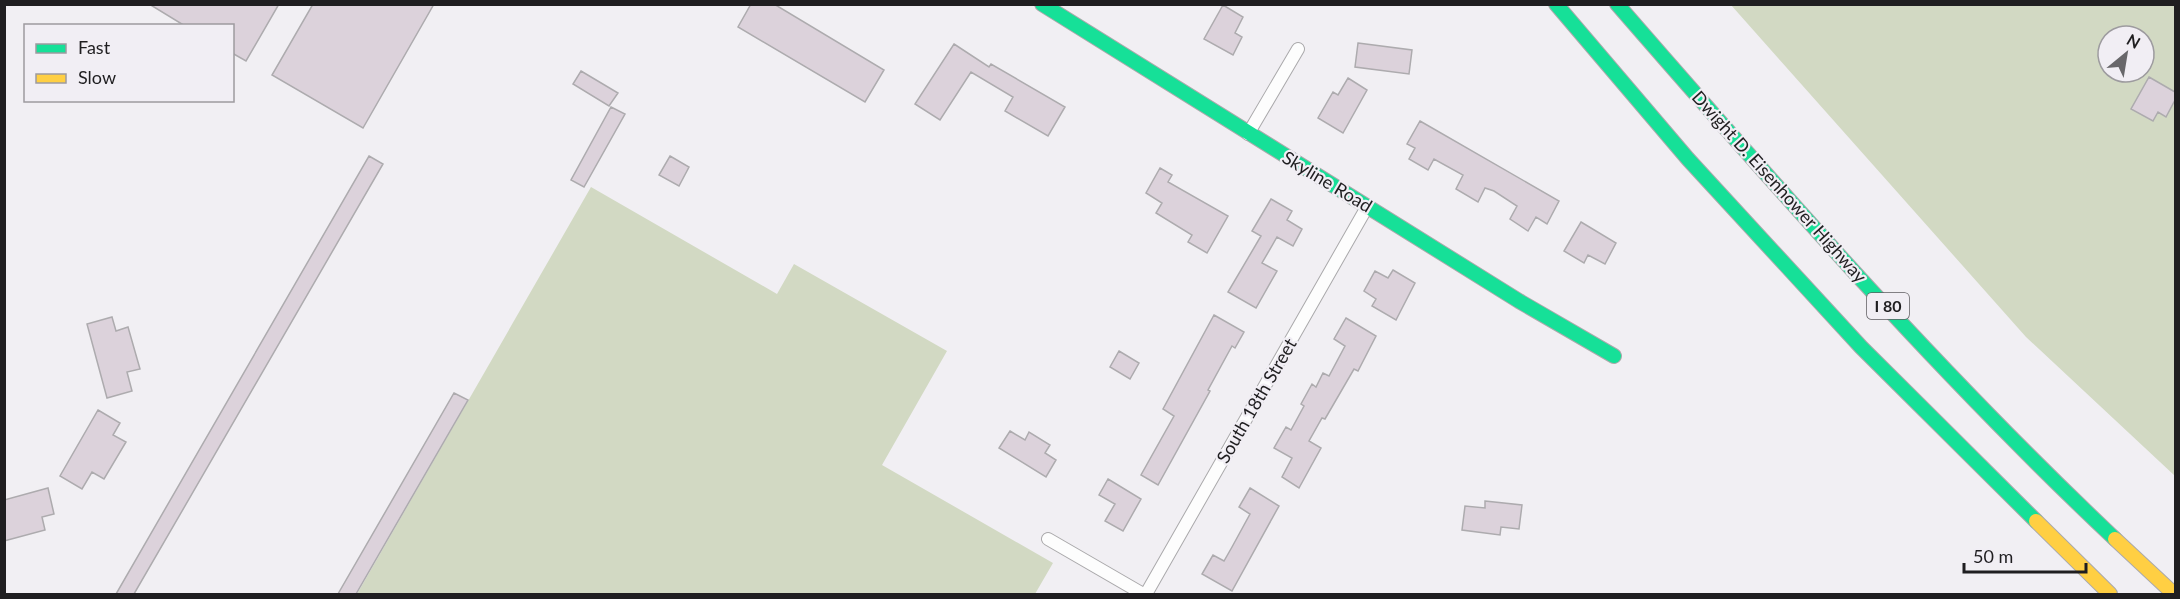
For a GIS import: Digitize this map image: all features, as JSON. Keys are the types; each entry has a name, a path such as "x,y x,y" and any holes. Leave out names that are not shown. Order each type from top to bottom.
{"main road":[{"name":"Skyline Road","path":"1042,4 1248,134 1614,356"},
{"name":"I 80","path":"1556,4 1688,159 1861,347 2110,594"},
{"name":"Dwight D. Eisenhower Highway","path":"1617,4 1750,158 2010,435 2174,594"}],"street":[{"path":"1248,134 1298,49"},
{"name":"South 18th Street","path":"1144,594 1367,207"},
{"path":"1048,540 1144,594"}],"green space":[{"path":"1731,5 2175,5 2175,476 2026,337"},
{"path":"591,187 777,294 794,264 947,351 882,465 1053,563 1035,594 357,594"}],"building":[{"path":"149,4 279,4 246,61 234,54 234,24 182,24"},
{"path":"313,4 434,4 363,128 272,75"},
{"path":"751,4 774,4 884,70 865,102 738,27"},
{"path":"1223,5 1243,17 1235,33 1242,37 1233,55 1204,39"},
{"path":"1358,43 1412,50 1409,74 1355,67"},
{"path":"954,44 989,67 991,64 1065,107 1048,136 1005,111 1013,97 971,72 940,120 915,104"},
{"path":"581,71 618,93 609,106 573,84"},
{"path":"1348,78 1367,90 1343,133 1318,118 1333,92 1338,95"},
{"path":"2156,81 2175,92 2175,100 2166,117 2158,112 2153,121 2131,109 2145,84 2156,84"},
{"path":"611,107 625,114 584,187 571,180"},
{"path":"1420,121 1559,201 1547,224 1536,217 1528,231 1510,219 1517,206 1494,191 1485,188 1478,202 1456,189 1463,175 1434,159 1428,170 1409,159 1415,148 1407,144"},
{"path":"369,156 383,164 134,594 116,594"},
{"path":"670,156 689,167 679,186 659,175"},
{"path":"1160,168 1172,175 1168,182 1228,216 1207,253 1188,242 1192,235 1156,213 1162,203 1146,193"},
{"path":"1271,199 1292,211 1287,220 1302,229 1293,246 1277,237 1262,263 1277,271 1256,308 1228,292 1261,236 1252,231"},
{"path":"1581,222 1616,243 1605,264 1588,255 1584,263 1564,251"},
{"path":"1393,270 1415,283 1396,320 1372,306 1376,299 1364,291 1375,271 1388,278"},
{"path":"1214,315 1244,332 1235,348 1232,346 1158,485 1141,475 1174,416 1163,409"},
{"path":"112,317 116,331 128,327 140,369 127,372 132,391 107,398 87,324"},
{"path":"1346,318 1376,336 1358,371 1354,369 1325,419 1322,418 1309,441 1321,448 1299,488 1282,477 1292,458 1274,448 1286,427 1291,430 1304,406 1301,404 1312,384 1316,387 1323,373 1329,376 1345,346 1334,339"},
{"path":"1119,351 1139,363 1130,379 1110,367"},
{"path":"454,393 468,400 356,594 338,594"},
{"path":"98,410 120,423 113,435 126,442 104,479 92,472 82,489 60,476"},
{"path":"1010,431 1025,440 1029,432 1050,445 1045,453 1056,460 1046,477 999,448"},
{"path":"1108,479 1141,499 1123,531 1105,521 1115,504 1099,495"},
{"path":"48,488 54,514 42,517 45,530 4,541 4,500"},
{"path":"1250,488 1279,506 1232,591 1202,574 1213,555 1224,561 1232,547 1250,514 1239,507"},
{"path":"1485,501 1522,505 1519,529 1501,527 1500,535 1462,530 1465,506 1485,508"}],"traffic: fast":[{"path":"1042,4 1519,301 1614,356"},
{"path":"1556,4 1688,159 1861,347 2036,521"},
{"path":"1617,4 1737,142 1922,345 2049,476 2115,539"}],"traffic: slow":[{"path":"2036,521 2110,594"},
{"path":"2115,539 2174,594"}]}
